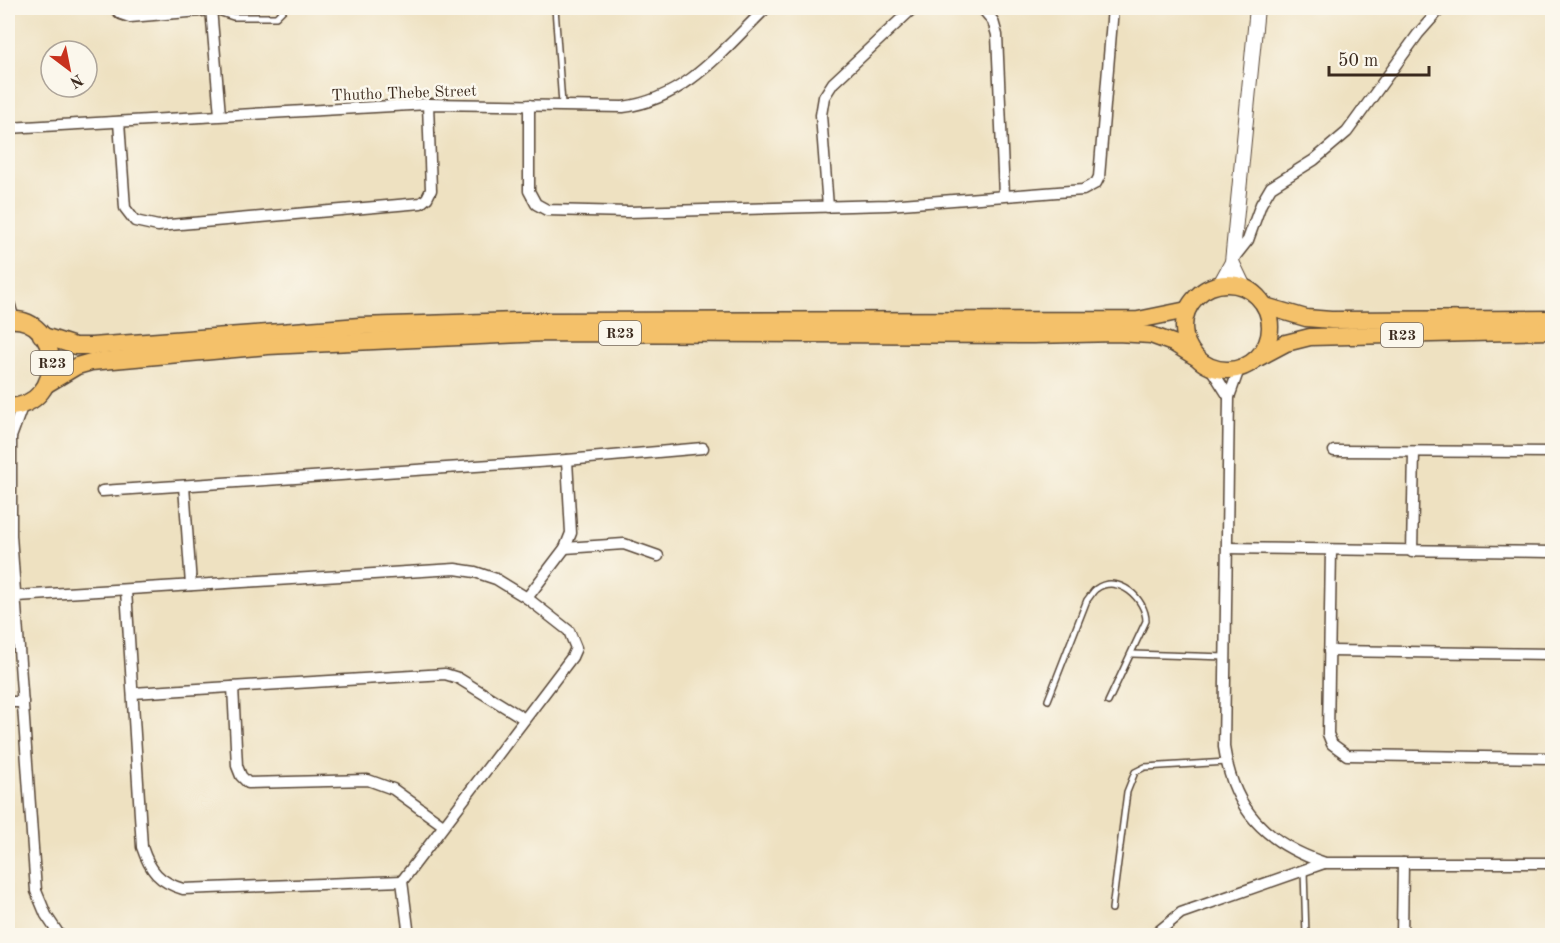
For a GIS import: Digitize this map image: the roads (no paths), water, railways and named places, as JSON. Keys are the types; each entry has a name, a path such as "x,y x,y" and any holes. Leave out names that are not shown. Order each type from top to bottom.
{"main road":[{"path":"1194,356 1185,339 1183,329 1187,310 1197,295 1220,284 1244,286"},
{"name":"R23","path":"1244,286 1260,298 1265,306 1306,318 1330,320 1552,320"},
{"path":"1256,359 1263,352 1270,334 1269,315 1265,306"},
{"name":"R23","path":"41,334 75,346 92,346 383,325 517,321 1138,320 1187,310"},
{"name":"R23","path":"11,320 33,327 41,334 51,353 52,364 47,384"},
{"name":"R23","path":"1239,369 1286,344 1310,337 1552,332"},
{"name":"R23","path":"15,406 33,399 47,384 77,366 91,362 268,346 545,333 1033,335 1117,333 1151,335 1173,343 1210,367"},
{"path":"1210,367 1239,369"}],"street":[{"path":"114,8 130,17 211,9 220,115"},
{"name":"Thutho Thebe Street","path":"8,128 429,104 562,104 623,107 648,104 678,89 704,69 765,8"},
{"path":"828,207 821,116 824,97 833,83 913,8"},
{"path":"982,8 993,21 998,35 1004,195"},
{"path":"529,105 529,191 536,204 548,210 629,212 888,205 1083,190 1096,183 1099,177 1113,8"},
{"path":"1244,286 1233,261 1257,8"},
{"path":"1220,284 1248,240 1261,204 1271,187 1319,156 1347,132 1418,34 1442,8"},
{"path":"119,122 124,208 135,221 158,226 421,203 431,190 429,104"},
{"path":"8,300 11,320"},
{"path":"1210,367 1229,397"},
{"path":"1239,369 1229,397 1224,747 1237,798 1255,820 1278,841 1301,855 1324,862 1552,863"},
{"path":"15,406 9,434 11,535 36,891 46,915 60,936"},
{"path":"102,491 567,460 703,448"},
{"path":"1334,451 1552,452"},
{"path":"1412,552 1414,452"},
{"path":"527,598 565,548 571,533 572,518 567,460"},
{"path":"184,486 191,585"},
{"path":"565,548 624,543 658,556"},
{"path":"1227,548 1552,552"},
{"path":"1331,550 1328,734 1338,751 1347,755 1552,758"},
{"path":"17,596 455,569 475,572 496,579 527,598 569,631 576,648 572,657 523,718 402,881 409,936"},
{"path":"126,590 142,847 155,875 169,885 183,889 402,881"},
{"path":"1329,651 1552,654"},
{"path":"133,693 445,674 458,678 523,718"},
{"path":"233,687 237,766 241,776 248,783 368,780 393,789 443,825"},
{"path":"8,702 23,702"},
{"path":"1153,936 1182,912 1324,862"},
{"path":"1402,936 1403,863"}],"lane":[{"path":"211,9 233,17 276,17 285,8"},
{"path":"481,8 555,9 562,104"},
{"path":"1048,700 1087,600 1096,589 1109,584 1119,586 1142,600 1146,610 1146,621 1108,702"},
{"path":"1132,654 1226,657"},
{"path":"1112,909 1126,792 1135,772 1144,767 1227,762"},
{"path":"1304,870 1306,936"}]}
